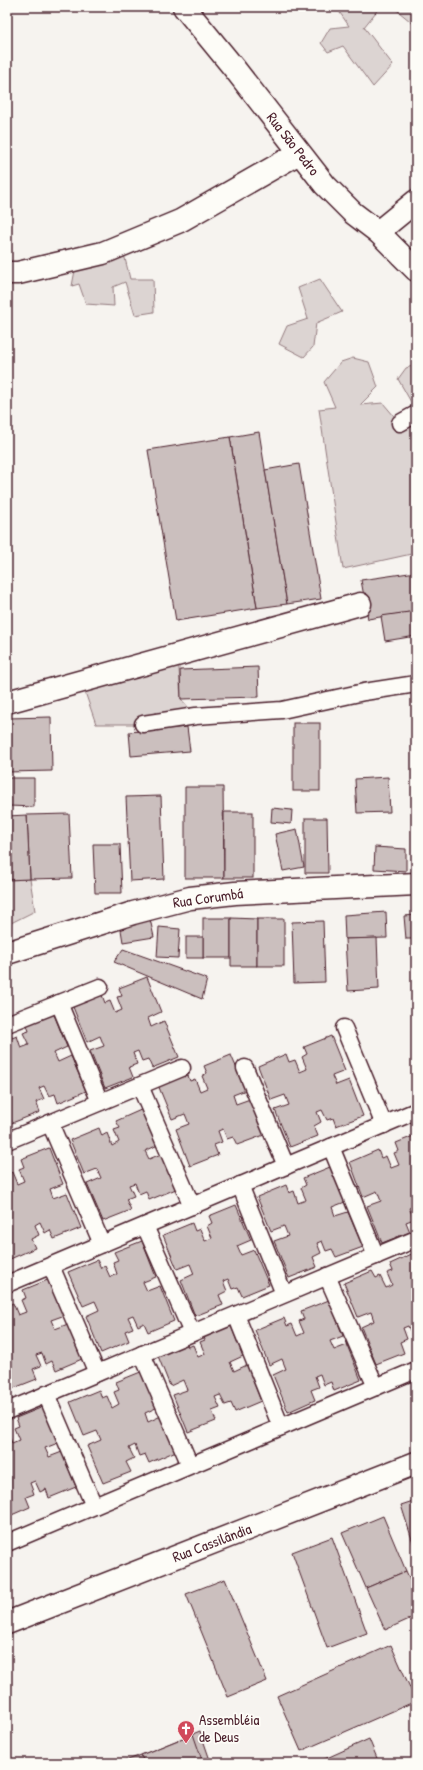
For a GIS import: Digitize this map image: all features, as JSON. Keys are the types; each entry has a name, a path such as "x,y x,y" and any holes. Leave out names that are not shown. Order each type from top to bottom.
{"street":[{"name":"Rua São Pedro","path":"184,7 234,68 325,185 353,213 378,232 416,270"},
{"path":"7,273 18,273 103,253 172,224 299,153"},
{"path":"378,232 416,201"},
{"path":"7,702 360,604"},
{"name":"Rua Corumbá","path":"7,953 134,913 190,898 235,893 416,884"},
{"name":"Rua Cassilândia","path":"7,1623 416,1462"}],"lane":[{"path":"400,423 416,414"},
{"path":"144,724 196,716 282,710 364,692 411,683 416,684"},
{"path":"7,1024 100,987"},
{"path":"59,1003 100,1102"},
{"path":"344,1028 384,1124"},
{"path":"7,1141 182,1068"},
{"path":"245,1068 286,1166"},
{"path":"140,1086 192,1206"},
{"path":"7,1284 416,1111"},
{"path":"50,1123 102,1244"},
{"path":"331,1147 376,1256"},
{"path":"240,1185 284,1294"},
{"path":"145,1226 192,1333"},
{"path":"7,1409 97,1373 416,1239"},
{"path":"51,1266 97,1373"},
{"path":"327,1276 376,1387"},
{"path":"236,1314 281,1427"},
{"path":"142,1354 190,1465"},
{"path":"7,1543 416,1370"},
{"path":"46,1394 94,1506"}],"shaded area":[{"path":"336,7 380,7 364,27 393,65 373,87 343,46 328,52 321,43 330,28 349,26"},
{"path":"393,7 416,7 416,26"},
{"path":"123,250 130,279 153,279 154,312 135,315 125,282 113,287 114,306 86,304 79,284 72,286 76,265"},
{"path":"320,279 342,312 316,323 313,347 304,357 279,344 287,326 308,319 298,288"},
{"path":"353,358 369,362 378,387 360,405 383,403 400,423 416,427 416,553 343,569 319,409 335,407 324,382 341,362"},
{"path":"416,365 416,399 411,402 398,379 406,368"},
{"path":"178,654 181,699 196,716 143,724 96,724 85,692"},
{"path":"30,879 35,911 7,925 7,880"}],"building":[{"path":"259,432 287,604 257,608 230,437"},
{"path":"230,437 257,608 176,621 148,450"},
{"path":"299,464 321,599 287,604 265,470"},
{"path":"416,572 416,611 368,619 361,580"},
{"path":"416,611 416,636 385,641 381,616"},
{"path":"258,667 259,697 181,699 180,670"},
{"path":"51,717 52,771 7,772 7,718"},
{"path":"293,723 320,723 320,791 293,791"},
{"path":"187,727 190,751 131,756 129,732"},
{"path":"388,777 390,812 357,813 355,779"},
{"path":"9,778 34,778 34,807 9,806"},
{"path":"185,787 223,787 224,878 185,878"},
{"path":"161,796 164,879 130,881 126,797"},
{"path":"272,808 292,810 291,824 271,822"},
{"path":"224,812 253,812 253,878 224,878"},
{"path":"69,814 72,878 30,879 27,815"},
{"path":"27,815 30,879 7,880 7,816"},
{"path":"305,818 327,818 328,873 305,873"},
{"path":"297,829 304,867 283,871 275,834"},
{"path":"93,844 120,844 122,893 95,893"},
{"path":"375,847 406,849 406,871 374,869"},
{"path":"386,912 387,938 345,939 344,915"},
{"path":"416,915 416,939 406,939 404,916"},
{"path":"203,918 231,918 231,958 203,958"},
{"path":"231,918 257,919 257,966 231,966"},
{"path":"150,919 154,937 123,942 120,924"},
{"path":"257,919 284,919 284,966 257,966"},
{"path":"323,921 325,982 294,983 292,922"},
{"path":"159,927 180,929 178,958 157,957"},
{"path":"186,937 203,937 203,958 186,958"},
{"path":"377,938 379,989 348,991 345,939"},
{"path":"123,949 207,979 202,999 114,962"},
{"path":"147,977 161,1012 148,1018 151,1027 164,1021 179,1057 152,1068 148,1059 142,1061 138,1051 133,1053 137,1064 129,1067 133,1077 105,1088 90,1051 104,1046 100,1036 87,1042 73,1007 102,995 105,1003 110,1001 115,1013 122,1010 117,997 122,996 119,988"},
{"path":"53,1012 67,1047 54,1053 58,1062 71,1056 86,1091 58,1103 55,1094 49,1096 44,1086 39,1088 44,1099 36,1102 40,1112 12,1123 7,1110 7,1082 10,1081 7,1072 7,1031 9,1030 12,1038 17,1036 21,1048 29,1045 23,1033 29,1031 26,1023"},
{"path":"331,1036 345,1071 332,1076 336,1085 349,1080 363,1116 336,1126 333,1118 327,1120 322,1110 317,1112 321,1122 314,1126 318,1136 290,1147 275,1110 289,1105 285,1095 271,1100 258,1066 286,1054 289,1062 295,1060 300,1072 307,1069 302,1057 307,1054 304,1047"},
{"path":"231,1055 246,1090 233,1095 236,1104 250,1099 264,1135 237,1145 233,1137 227,1139 223,1129 218,1131 222,1142 214,1145 218,1155 190,1166 176,1129 189,1124 185,1114 172,1119 158,1085 187,1073 190,1081 195,1079 200,1091 207,1088 202,1076 207,1073 204,1066"},
{"path":"143,1109 158,1145 145,1151 149,1159 161,1154 176,1189 149,1200 146,1191 139,1194 135,1183 129,1185 134,1196 126,1199 131,1210 103,1221 87,1184 101,1178 97,1169 84,1174 70,1140 99,1128 102,1136 107,1133 112,1146 119,1142 114,1130 120,1128 116,1121"},
{"path":"416,1135 416,1210 414,1206 409,1208 414,1219 406,1222 410,1232 382,1243 367,1206 381,1201 377,1191 363,1197 350,1162 378,1150 381,1158 386,1156 391,1168 399,1165 394,1153 399,1151 396,1143"},
{"path":"49,1148 63,1184 50,1189 53,1198 67,1193 81,1228 54,1239 50,1230 45,1233 40,1222 35,1225 39,1235 31,1239 35,1248 8,1260 7,1173 8,1175 12,1172 17,1184 24,1181 19,1169 24,1167 21,1159"},
{"path":"330,1167 345,1202 332,1207 335,1216 348,1212 363,1247 336,1257 332,1249 326,1251 322,1241 317,1243 321,1253 313,1257 317,1267 289,1278 274,1241 288,1236 284,1226 271,1231 257,1197 286,1185 289,1193 294,1191 298,1203 306,1200 301,1188 306,1185 303,1178"},
{"path":"236,1205 251,1240 237,1246 241,1255 254,1250 269,1285 242,1296 238,1287 232,1289 228,1279 223,1281 227,1291 219,1295 223,1305 195,1316 181,1280 194,1274 190,1264 177,1269 163,1235 192,1223 195,1231 200,1229 205,1241 212,1238 207,1226 212,1223 209,1216"},
{"path":"142,1241 156,1277 143,1282 147,1291 160,1286 174,1321 148,1332 144,1323 138,1326 133,1315 128,1317 133,1328 125,1331 129,1341 101,1353 86,1316 99,1310 95,1301 83,1306 68,1272 97,1260 101,1268 105,1266 110,1277 117,1274 113,1262 118,1260 114,1252"},
{"path":"416,1252 416,1335 413,1337 408,1326 403,1328 407,1339 400,1342 404,1353 376,1364 361,1327 374,1321 371,1312 358,1317 344,1283 372,1271 376,1278 380,1276 386,1288 392,1285 387,1273 393,1271 390,1264"},
{"path":"50,1279 65,1315 51,1320 55,1329 68,1324 82,1359 56,1370 52,1361 46,1364 42,1353 36,1355 41,1366 33,1369 37,1379 9,1390 7,1385 7,1301 9,1305 13,1303 18,1315 26,1312 21,1300 26,1298 23,1290"},
{"path":"329,1300 343,1336 330,1341 334,1350 347,1345 361,1380 334,1391 331,1382 324,1385 320,1374 315,1376 319,1387 311,1390 315,1400 288,1412 273,1375 286,1369 282,1359 269,1365 255,1330 284,1318 287,1326 292,1324 297,1336 304,1333 299,1321 304,1319 301,1311"},
{"path":"229,1321 243,1356 230,1362 234,1371 247,1365 261,1401 235,1412 231,1403 225,1405 220,1395 215,1397 220,1408 212,1411 216,1421 188,1432 173,1395 187,1390 183,1380 170,1386 156,1351 185,1340 188,1347 193,1345 198,1357 205,1354 200,1342 205,1340 202,1332"},
{"path":"143,1371 158,1407 145,1413 148,1422 161,1416 176,1451 149,1463 145,1454 139,1456 135,1445 129,1448 134,1458 126,1462 131,1472 103,1483 87,1446 101,1440 97,1431 84,1436 70,1402 99,1390 102,1398 107,1396 112,1408 119,1404 114,1392 119,1390 116,1382"},
{"path":"43,1407 58,1443 45,1448 49,1457 62,1452 76,1487 49,1498 46,1489 40,1492 35,1481 30,1483 34,1494 26,1497 30,1507 7,1517 7,1431 12,1443 19,1440 14,1428 19,1426 16,1418"},
{"path":"416,1500 416,1552 401,1505"},
{"path":"383,1516 406,1571 366,1588 342,1533"},
{"path":"332,1537 367,1633 327,1648 292,1552"},
{"path":"406,1571 416,1593 416,1616 385,1630 366,1588"},
{"path":"225,1579 267,1681 228,1697 186,1594"},
{"path":"391,1645 416,1701 301,1751 277,1696"},
{"name":"Assembléia de Deus","path":"200,1731 211,1763 120,1763 141,1755"},
{"name":"Assembléia de Deus","path":"193,1734 203,1763 144,1763 141,1755"},
{"path":"369,1739 379,1763 318,1762"}],"place":[{"name":"Assembléia de Deus","path":"186,1744"}]}
